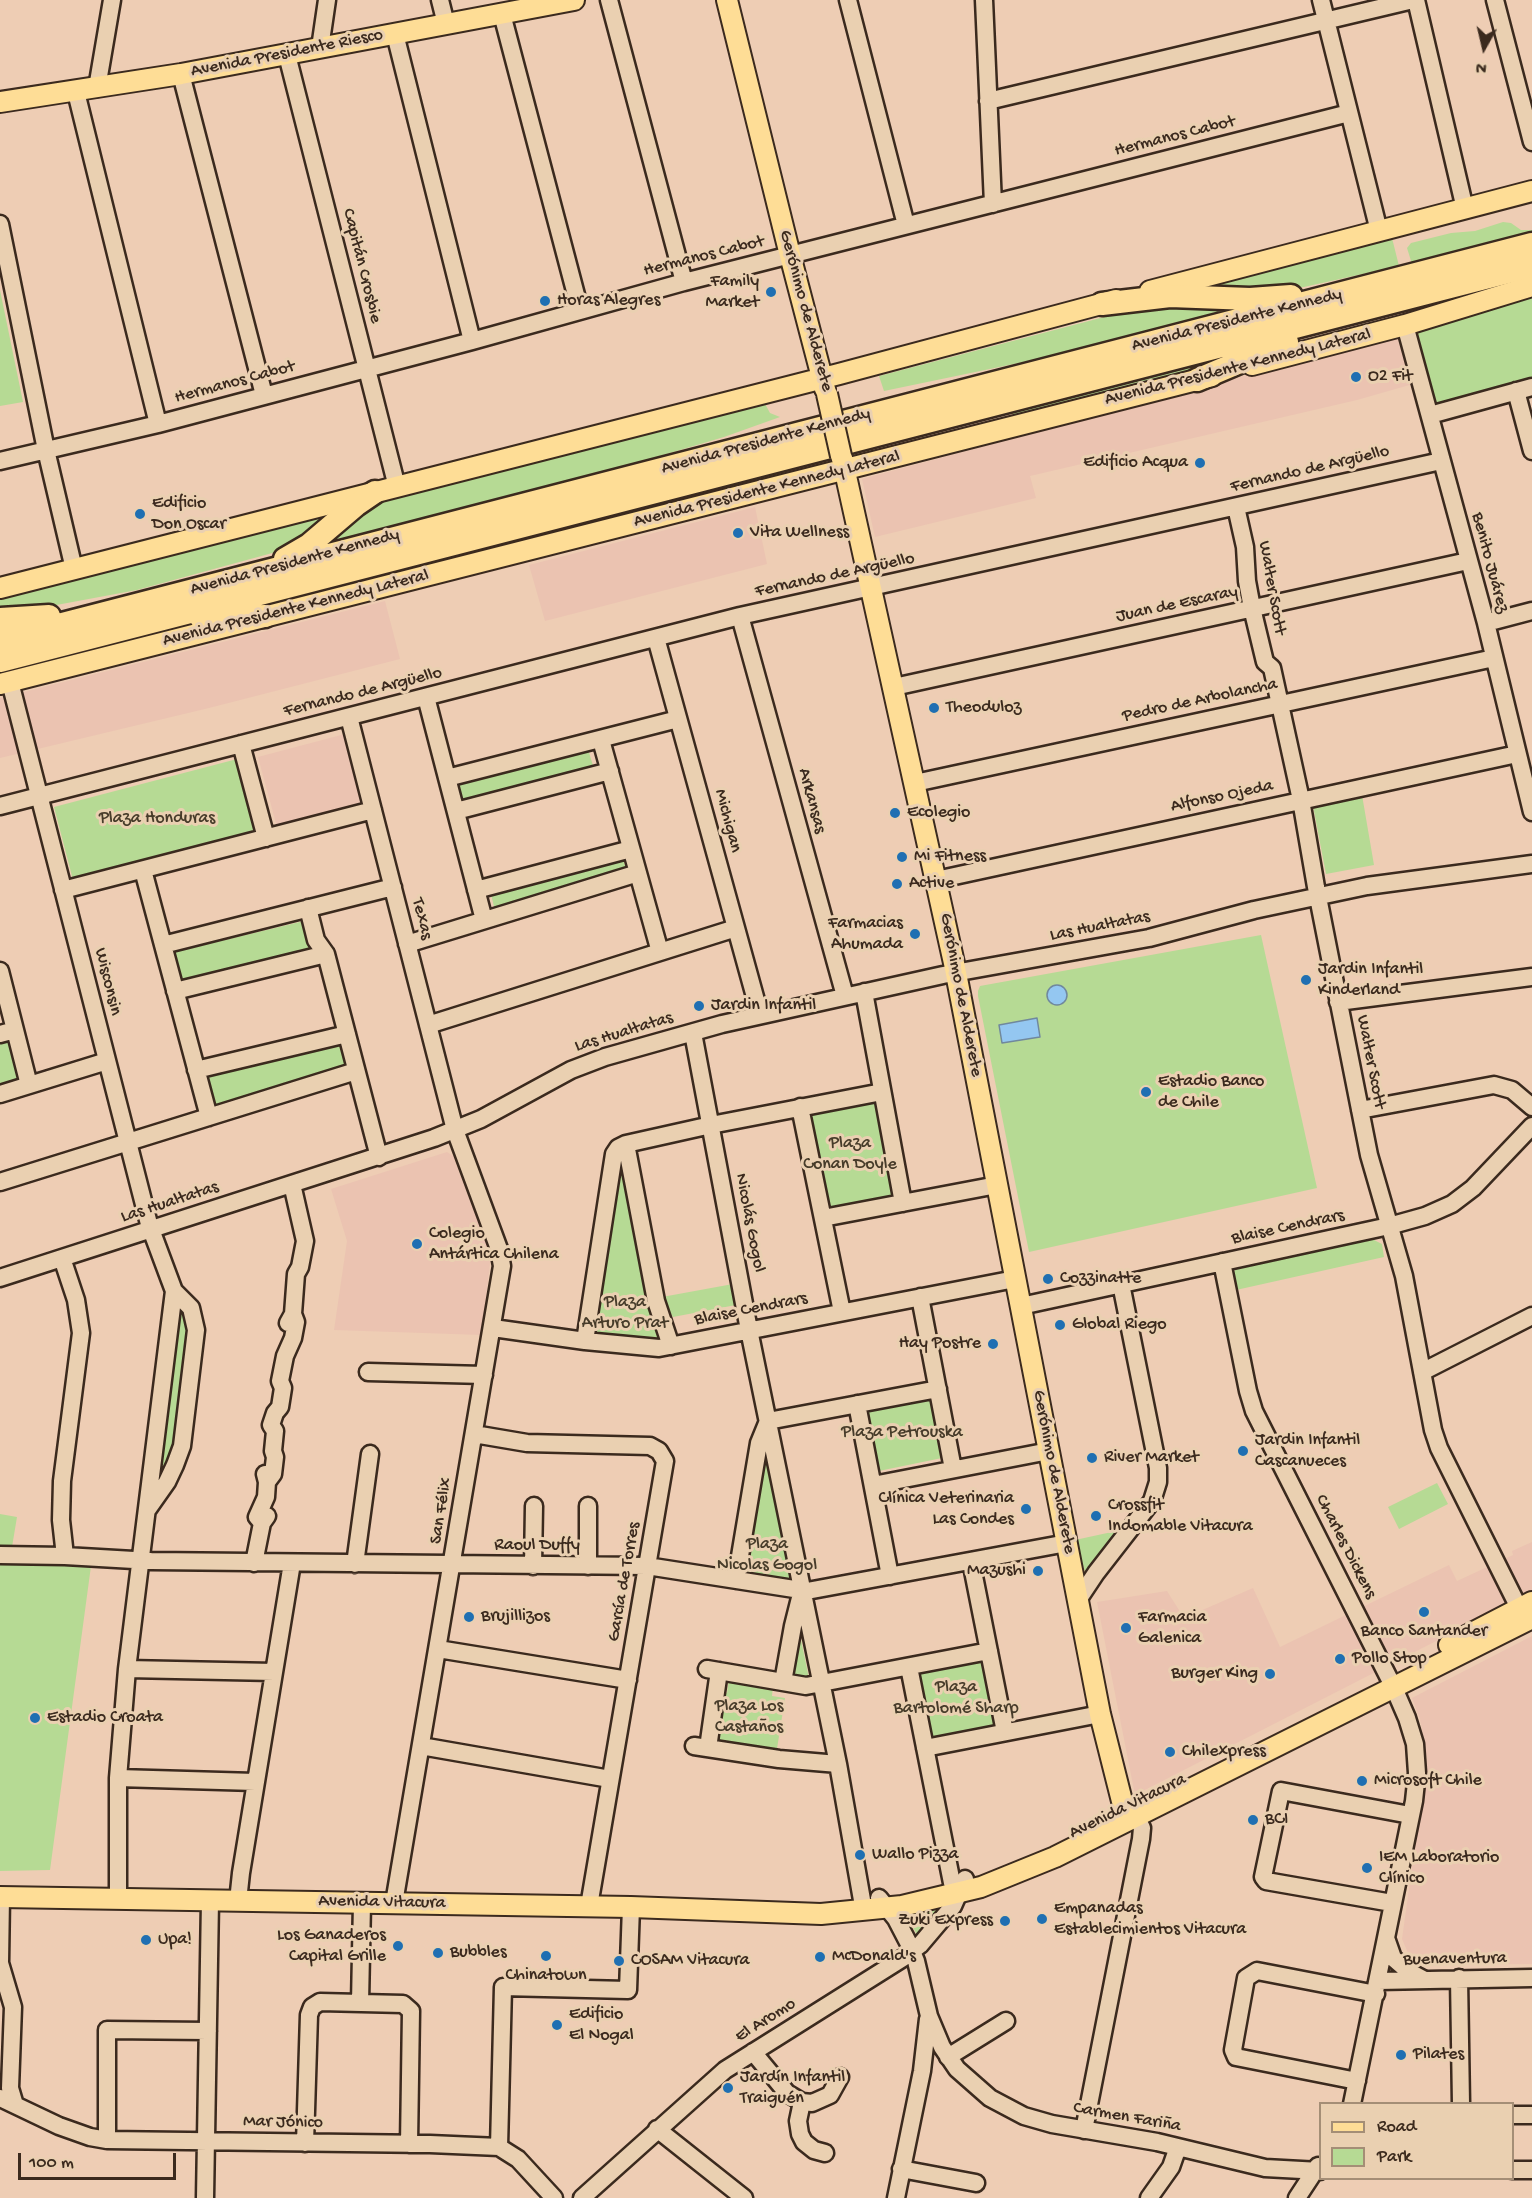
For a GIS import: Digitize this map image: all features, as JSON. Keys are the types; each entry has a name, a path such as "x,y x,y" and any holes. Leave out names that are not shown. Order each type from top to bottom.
{"highway":[{"name":"Avenida Presidente Kennedy","path":"0,640 1532,244"},
{"name":"Avenida Presidente Kennedy","path":"0,661 1532,268"},
{"path":"1102,304 1170,296 1280,298 1385,283"},
{"path":"1197,380 1376,307"},
{"path":"248,576 282,561 309,545 356,505 386,490"},
{"path":"0,619 119,609"},
{"path":"146,623 265,616"}],"main road":[{"name":"Avenida Presidente Riesco","path":"0,102 181,74 446,24 510,8 574,0"},
{"name":"Gerónimo de Alderete","path":"727,0 825,386 894,687 956,973 1100,1714 1129,1815"},
{"path":"0,588 386,490 825,386 1102,304 1532,191"},
{"name":"Avenida Presidente Kennedy Lateral","path":"5,683 843,463 1197,380 1406,325 1532,286"},
{"name":"Avenida Vitacura","path":"0,1897 589,1906 820,1914 1024,1871 1528,1609"},
{"name":"Avenida Vitacura","path":"765,1911 876,1902"}],"street":[{"path":"97,88 112,0"},
{"path":"320,48 327,0"},
{"path":"440,0 446,24"},
{"path":"609,0 684,282"},
{"path":"848,0 906,225"},
{"path":"984,0 993,204"},
{"path":"1321,0 1379,231"},
{"path":"988,101 1414,0 1464,209"},
{"path":"1495,0 1532,142"},
{"path":"510,8 580,309"},
{"path":"395,34 472,341"},
{"name":"Capitán Crosbie","path":"287,54 367,368 386,490"},
{"path":"181,74 264,395"},
{"path":"76,92 158,423"},
{"name":"Hermanos Cabot","path":"0,461 158,423 472,341 580,309 1349,113"},
{"path":"0,224 46,450 74,569"},
{"name":"Benito Juárez","path":"1406,325 1486,623 1532,812"},
{"path":"1430,415 1524,389 1532,451"},
{"name":"Fernando de Argüello","path":"0,806 740,616 1441,461"},
{"name":"Walter Scott","path":"1236,507 1245,547 1252,608 1265,662 1272,668 1302,800 1338,1002 1373,1173 1404,1276 1431,1422 1439,1448 1528,1609"},
{"name":"Juan de Escaray","path":"894,687 1468,561"},
{"path":"1486,623 1532,611"},
{"name":"Arkansas","path":"740,616 845,996"},
{"name":"Michigan","path":"656,638 760,1015"},
{"name":"Pedro de Arbolancha","path":"915,783 1494,658"},
{"name":"Wisconsin","path":"5,683 39,796 151,1229 174,1291 127,1669 118,1778 118,1899"},
{"path":"426,697 484,920"},
{"name":"Texas","path":"349,717 455,1130"},
{"path":"447,778 678,719"},
{"path":"601,740 660,952"},
{"path":"242,744 266,838"},
{"name":"Alfonso Ojeda","path":"936,880 1517,754"},
{"path":"456,812 610,771"},
{"path":"63,890 373,810"},
{"path":"476,890 631,849"},
{"name":"Las Hualtatas","path":"0,1278 379,1157 455,1130 497,1111 571,1070 605,1057 693,1033 760,1015 864,992 1149,938 1318,896 1393,881 1532,864"},
{"path":"143,870 209,1117"},
{"path":"407,944 638,873"},
{"path":"163,945 393,887"},
{"path":"308,908 316,940 326,954 379,1157"},
{"path":"428,1025 736,928"},
{"path":"175,991 326,954"},
{"path":"0,971 8,1032 29,1085"},
{"path":"1338,1002 1532,977"},
{"path":"864,992 903,1203"},
{"name":"Nicolás Gogol","path":"693,1033 749,1330 821,1684 838,1764 876,1902"},
{"path":"196,1070 347,1035"},
{"path":"0,1094 107,1061"},
{"path":"0,1182 356,1071"},
{"path":"1360,1110 1494,1084 1512,1090 1532,1107"},
{"path":"585,1341 614,1154 626,1144 882,1092"},
{"path":"800,1107 842,1312"},
{"name":"Blaise Cendrars","path":"1021,1306 1389,1226 1432,1213 1464,1196 1532,1126"},
{"name":"San Félix","path":"394,1904 501,1278 500,1249 455,1130"},
{"path":"626,1144 656,1301 671,1346"},
{"path":"823,1218 997,1185"},
{"path":"254,1563 262,1523 257,1517 267,1490 265,1474 268,1455 273,1451 275,1431 272,1425 275,1413 280,1407 283,1388 280,1381 288,1348 286,1335 294,1308 295,1284 304,1242 304,1232 288,1186"},
{"path":"62,1258 76,1300 81,1333 62,1481 65,1556"},
{"name":"Charles Dickens","path":"1222,1262 1254,1411 1391,1682 1407,1718 1416,1751 1416,1787 1352,2102"},
{"name":"Blaise Cendrars","path":"493,1328 585,1341 659,1348 1015,1279"},
{"path":"1078,1599 1152,1501 1158,1482 1158,1468 1121,1284"},
{"name":"Wisconsin","path":"145,1512 167,1482 182,1446 196,1330 194,1315 186,1301 174,1291"},
{"path":"920,1297 953,1469"},
{"path":"1422,1372 1532,1316"},
{"path":"368,1372 484,1376"},
{"path":"736,1580 759,1443 768,1421 938,1389"},
{"path":"857,1404 890,1576"},
{"name":"García de Torres","path":"474,1434 527,1443 650,1446 659,1451 664,1458 665,1465 589,1906"},
{"path":"873,1485 1049,1451"},
{"path":"355,1564 370,1454"},
{"path":"533,1566 534,1506"},
{"path":"588,1506 588,1566"},
{"name":"Raoul Duffy","path":"0,1555 254,1563 648,1566 802,1590 820,1590 1067,1543"},
{"path":"971,1561 1005,1732"},
{"path":"238,1901 239,1882 292,1563"},
{"path":"1074,1580 1096,1573"},
{"name":"Nicolás Gogol","path":"783,1682 802,1590"},
{"path":"438,1648 628,1680"},
{"path":"838,1764 779,1759 701,1747 713,1670 806,1686 989,1651"},
{"path":"909,1667 925,1748 959,1885"},
{"path":"127,1669 274,1672"},
{"path":"925,1748 1100,1714"},
{"path":"421,1746 610,1779"},
{"path":"118,1778 255,1782"},
{"path":"1392,1903 1266,1881 1263,1877 1276,1812 1281,1791 1410,1815"},
{"path":"1084,2130 1141,1839 1142,1828 1129,1815"},
{"name":"El Aromo","path":"582,2198 710,2081 912,1952 938,1926 959,1885"},
{"path":"0,1897 0,1964 6,1999 13,2007 6,2097"},
{"path":"205,2198 210,1901"},
{"name":"Carmen Fariña","path":"876,1902 899,1924 912,1952 929,2016 946,2055 968,2081 1000,2105 1038,2121 1178,2147 1266,2168 1319,2169"},
{"path":"360,2004 362,1903"},
{"path":"554,2198 518,2159 500,2147 503,1987 628,1990 631,1907"},
{"path":"1386,1938 1393,1958 1408,1971 1424,1979"},
{"name":"Buenaventura","path":"1357,2081 1236,2057 1233,2050 1246,1978 1257,1971 1377,1987 1424,1979 1532,1978"},
{"path":"1460,1978 1461,2102"},
{"path":"305,2143 310,2011 320,2002 403,2004 411,2010 409,2144"},
{"path":"896,2198 922,2072 929,2016"},
{"path":"922,2072 933,2060 1006,2021"},
{"path":"107,2140 107,2030 208,2031"},
{"path":"753,2052 788,2093 802,2102 812,2103 830,2095 840,2077"},
{"name":"Mar Jónico","path":"6,2097 59,2126 90,2137 107,2140 500,2147"},
{"path":"802,2102 798,2121 800,2134 804,2142 814,2150 825,2153"},
{"path":"1514,2115 1532,2115"},
{"path":"657,2129 738,2196"},
{"path":"1149,2198 1171,2167 1178,2147"},
{"path":"901,2169 976,2183"},
{"path":"1297,2198 1319,2169"},
{"path":"1514,2170 1532,2170"}],"shaded area":[{"path":"1399,334 1413,384 1357,400 1030,476 1036,498 875,537 862,479"},
{"path":"755,507 767,564 545,621 529,565"},
{"path":"385,601 400,659 0,758 0,698"},
{"path":"345,734 365,803 277,827 258,757"},
{"name":"Colegio Antártica Chilena","path":"447,1152 453,1156 488,1248 490,1263 482,1335 334,1330 347,1241 331,1189"},
{"path":"1532,1542 1532,1592 1135,1795 1097,1602 1167,1591 1184,1618 1253,1588 1280,1647 1449,1565 1457,1581 1513,1555 1512,1551"},
{"path":"1532,1636 1532,1964 1426,1965 1408,1953 1402,1939 1427,1759 1420,1719 1412,1698"}],"green space":[{"path":"1503,222 1511,223 1521,230 1532,230 1532,236 1412,264 1407,248 1411,243 1451,233 1475,231"},
{"path":"1392,238 1399,266 1304,287 1280,290 1193,288"},
{"path":"0,290 23,402 0,406"},
{"path":"1532,292 1532,379 1435,404 1414,326"},
{"path":"1269,302 1086,349 884,391 879,376 1108,316 1120,309"},
{"path":"1246,350 1235,361 1014,418 1013,413"},
{"path":"763,400 770,413 780,417 724,437 616,469 313,548 381,497"},
{"path":"351,504 299,541 276,552 137,590 35,609 0,612 0,596"},
{"path":"587,746 595,772 462,807 455,779"},
{"name":"Plaza Honduras","path":"241,758 260,831 73,880 54,807"},
{"path":"1362,795 1374,865 1326,874 1313,806"},
{"path":"621,854 628,874 496,915 490,890"},
{"path":"304,921 312,951 182,982 175,952"},
{"name":"Estadio Banco de Chile","path":"1261,935 1317,1188 1029,1252 978,996 980,986"},
{"path":"9,1034 23,1086 0,1092 0,1037"},
{"path":"340,1041 349,1070 210,1109 201,1079"},
{"name":"Plaza Conan Doyle","path":"876,1097 896,1199 824,1213 804,1111"},
{"name":"Plaza Arturo Prat","path":"616,1161 625,1161 670,1342 594,1339"},
{"path":"1370,1238 1382,1244 1384,1257 1236,1290 1232,1275 1237,1267"},
{"path":"733,1284 736,1305 673,1317 662,1297"},
{"path":"179,1301 189,1317 174,1456 153,1490"},
{"name":"Plaza Petrouska","path":"929,1395 942,1458 874,1472 861,1409"},
{"name":"Plaza Nicolas Gogol","path":"766,1434 793,1582 743,1573"},
{"path":"1437,1483 1448,1504 1399,1529 1388,1507"},
{"path":"0,1514 17,1517 12,1547 0,1546"},
{"path":"1121,1530 1090,1570 1085,1572 1075,1540"},
{"name":"Estadio Croata","path":"0,1563 91,1566 50,1870 0,1871"},
{"path":"799,1630 810,1683 790,1680"},
{"name":"Plaza Bartolomé Sharp","path":"983,1658 997,1726 928,1739 915,1671"},
{"name":"Plaza Los Castaños","path":"729,1679 773,1686 772,1696 785,1698 776,1755 711,1745 719,1692 727,1693"},
{"path":"939,1909 927,1929 917,1935 908,1918"}],"water":[{"path":"1057,985 1064,988 1067,995 1064,1002 1057,1005 1050,1002 1047,995 1050,988"},
{"path":"1037,1018 1040,1037 1002,1043 999,1025"}],"place":[{"name":"Family Market","path":"771,292"},
{"name":"Horas Alegres","path":"545,301"},
{"name":"O2 Fit","path":"1356,377"},
{"name":"Edificio Acqua","path":"1200,463"},
{"name":"Edificio Don Oscar","path":"140,514"},
{"name":"Vita Wellness","path":"738,533"},
{"name":"Theoduloz","path":"934,708"},
{"name":"Ecolegio","path":"895,813"},
{"name":"Mi Fitness","path":"902,857"},
{"name":"Active","path":"897,884"},
{"name":"Farmacias Ahumada","path":"915,934"},
{"name":"Jardin Infantil Kinderland","path":"1306,980"},
{"name":"Jardin Infantil","path":"699,1006"},
{"name":"Estadio Banco de Chile","path":"1146,1092"},
{"name":"Colegio Antártica Chilena","path":"417,1244"},
{"name":"Cozzinatte","path":"1048,1279"},
{"name":"Global Riego","path":"1060,1325"},
{"name":"Hay Postre","path":"993,1344"},
{"name":"Jardin Infantil Cascanueces","path":"1243,1451"},
{"name":"River Market","path":"1092,1458"},
{"name":"Clínica Veterinaria Las Condes","path":"1026,1509"},
{"name":"Crossfit Indomable Vitacura","path":"1096,1516"},
{"name":"Mazushi","path":"1038,1571"},
{"name":"Banco Santander","path":"1424,1612"},
{"name":"Brujillizos","path":"469,1617"},
{"name":"Farmacia Galenica","path":"1126,1628"},
{"name":"Pollo Stop","path":"1340,1659"},
{"name":"Burger King","path":"1270,1674"},
{"name":"Estadio Croata","path":"35,1718"},
{"name":"Chilexpress","path":"1170,1752"},
{"name":"Microsoft Chile","path":"1362,1781"},
{"name":"BCI","path":"1253,1820"},
{"name":"Wallo Pizza","path":"860,1855"},
{"name":"IEM Laboratorio Clínico","path":"1367,1868"},
{"name":"Empanadas Establecimientos Vitacura","path":"1042,1919"},
{"name":"Zuki Express","path":"1005,1921"},
{"name":"Upa!","path":"146,1940"},
{"name":"Los Ganaderos Capital Grille","path":"398,1946"},
{"name":"Bubbles","path":"438,1953"},
{"name":"Chinatown","path":"546,1956"},
{"name":"McDonald's","path":"820,1957"},
{"name":"COSAM Vitacura","path":"619,1961"},
{"name":"Edificio El Nogal","path":"557,2025"},
{"name":"Pilates","path":"1401,2055"},
{"name":"Jardín Infantil Traiguén","path":"728,2088"}]}
